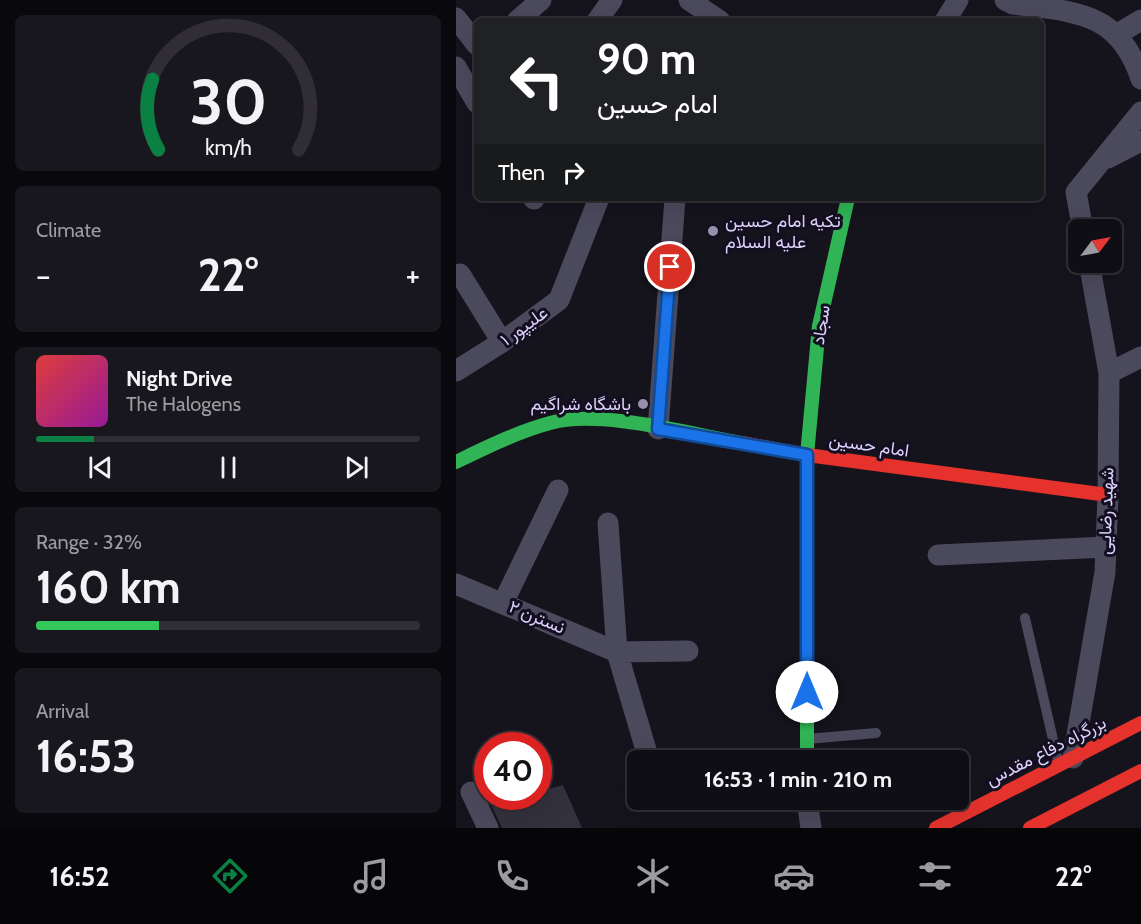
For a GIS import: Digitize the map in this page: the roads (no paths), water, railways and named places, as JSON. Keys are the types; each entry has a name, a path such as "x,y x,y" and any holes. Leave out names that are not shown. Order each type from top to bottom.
{"main road":[{"name":"سجاد","path":"807,750 807,455 819,326 847,201"},
{"name":"امام حسین","path":"456,462 508,437 552,422 598,418 807,455 1108,495"},
{"name":"بزرگراه دفاع مقدس","path":"936,828 1141,723"},
{"path":"1030,828 1052,822 1141,771"}],"street":[{"path":"520,18 541,0"},
{"path":"599,18 612,0"},
{"path":"689,0 716,18"},
{"path":"947,18 958,0"},
{"path":"1005,0 1013,4 1087,7 1121,38 1141,80"},
{"path":"456,18 474,41"},
{"path":"1116,35 1141,20"},
{"path":"474,51 456,65 474,98"},
{"path":"1081,219 1076,192 1141,112"},
{"path":"1099,163 1141,141"},
{"name":"علیپور ۱","path":"456,371 502,342 560,300 597,201"},
{"path":"658,429 675,201"},
{"name":"شهید رضایی","path":"1066,762 1105,572 1109,373 1091,273"},
{"path":"460,274 502,342"},
{"path":"1109,373 1141,357"},
{"path":"503,603 558,490"},
{"path":"608,523 617,652 645,750"},
{"path":"938,555 1106,547"},
{"name":"نسترن ۲","path":"456,584 617,652"},
{"path":"617,652 688,651"},
{"path":"471,792 488,828"},
{"path":"809,810 812,828"}],"lane":[{"path":"1025,618 1066,762"},
{"path":"807,740 876,734"}],"place":[{"name":"تکیه امام حسین علیه السلام","path":"713,231"},
{"name":"باشگاه شراگیم","path":"643,404"}]}
